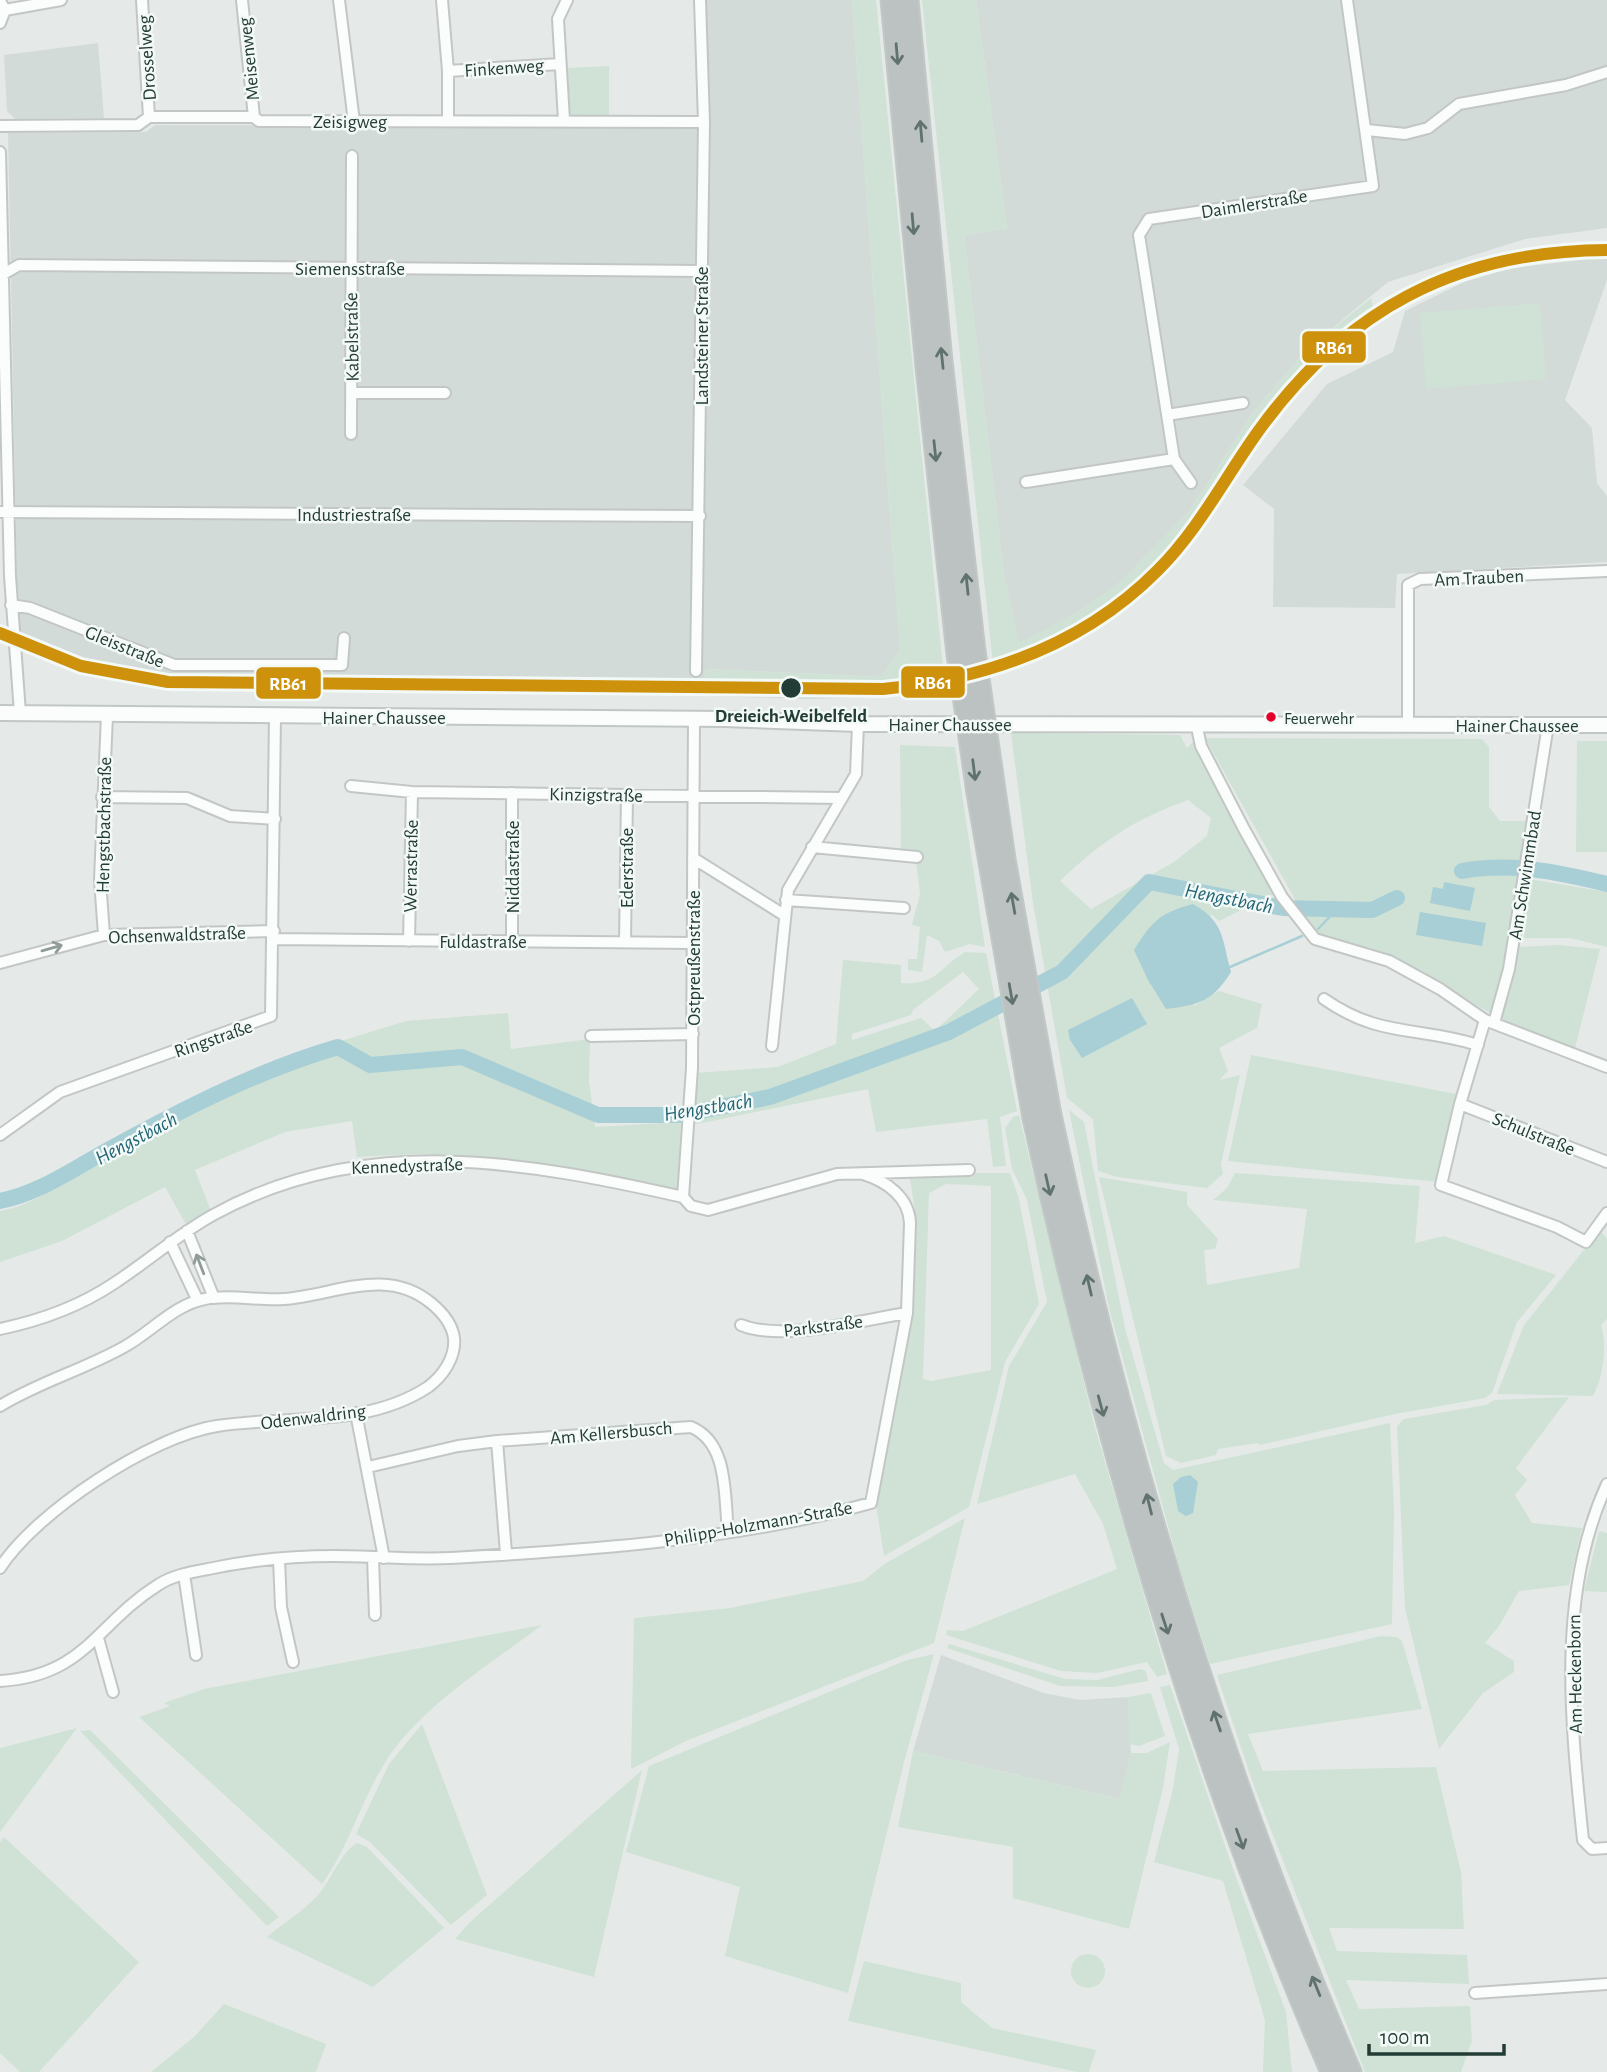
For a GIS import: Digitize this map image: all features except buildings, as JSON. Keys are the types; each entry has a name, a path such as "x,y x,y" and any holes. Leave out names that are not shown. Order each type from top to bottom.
{"highway":[{"path":"891,0 926,367 966,652 1005,859 1042,1116 1104,1414 1167,1630 1269,1919 1331,2072"},
{"path":"908,0 966,652"},
{"path":"1042,1116 1177,1600 1239,1786 1352,2072"}],"street":[{"path":"0,23 3,6 61,0"},
{"name":"Drosselweg","path":"142,0 149,117"},
{"name":"Meisenweg","path":"242,0 254,117"},
{"path":"339,0 354,122"},
{"name":"Finkenweg","path":"442,0 448,71 448,121"},
{"path":"564,121 558,19 567,0"},
{"name":"Landsteiner Straße","path":"696,671 704,121 700,0"},
{"name":"Daimlerstraße","path":"1191,483 1174,459 1139,235 1149,219 1373,186 1347,0"},
{"name":"Finkenweg","path":"448,71 560,64"},
{"path":"1367,130 1405,134 1428,128 1459,104 1566,85 1607,72"},
{"name":"Zeisigweg","path":"0,125 138,125 149,117 254,117 259,121 354,122 704,121"},
{"path":"0,152 4,512 20,713"},
{"name":"Kabelstraße","path":"351,434 349,268 352,156"},
{"name":"Siemensstraße","path":"1,276 19,265 701,271"},
{"name":"Kabelstraße","path":"352,393 445,393"},
{"path":"1167,415 1243,403"},
{"path":"1026,482 1174,459"},
{"name":"Industriestraße","path":"4,512 700,516"},
{"name":"Am Trauben","path":"1408,725 1405,603 1408,585 1420,579 1607,571"},
{"name":"Gleisstraße","path":"11,605 30,608 174,665 342,665 344,638"},
{"name":"Hainer Chaussee","path":"0,713 694,719 858,724 1607,725"},
{"name":"Hengstbachstraße","path":"104,935 100,880 107,715"},
{"name":"Ringstraße","path":"0,1135 60,1091 271,1016 275,716"},
{"name":"Ostpreußenstraße","path":"683,1198 693,1034 694,719"},
{"path":"1196,723 1201,746 1244,829 1290,907 1315,939 1389,961 1440,989 1490,1022 1607,1067"},
{"path":"772,1046 789,885 842,798 858,766 858,724"},
{"name":"Am Schwimmbad","path":"1548,725 1509,969 1490,1022 1478,1045 1441,1185 1557,1227 1586,1242 1607,1213"},
{"name":"Kinzigstraße","path":"351,786 412,792 842,798"},
{"name":"Werrastraße","path":"409,941 412,792"},
{"name":"Niddastraße","path":"512,793 512,942"},
{"name":"Ederstraße","path":"625,943 627,794"},
{"path":"102,797 187,798 230,816 275,819"},
{"path":"812,847 917,857"},
{"path":"693,858 784,915"},
{"path":"786,900 904,908"},
{"name":"Ochsenwaldstraße","path":"0,963 104,935 274,935"},
{"name":"Fuldastraße","path":"274,935 409,941 692,943"},
{"path":"1324,999 1350,1016 1383,1028 1454,1037 1478,1045"},
{"path":"592,1036 693,1034"},
{"name":"Schulstraße","path":"1461,1104 1607,1162"},
{"name":"Kennedystraße","path":"0,1329 38,1318 102,1291 170,1242 237,1203 302,1177 342,1167 396,1161 507,1165 683,1198"},
{"path":"683,1198 691,1206 719,1209 829,1176 970,1170"},
{"name":"Philipp-Holzmann-Straße","path":"2,1680 33,1677 61,1667 98,1639 145,1594 166,1580 184,1574 279,1559 451,1558 661,1541 835,1513 871,1503 907,1313 908,1209 894,1190 863,1174"},
{"path":"187,1231 214,1298"},
{"path":"170,1242 198,1301"},
{"name":"Odenwaldring","path":"0,1406 37,1385 126,1346 198,1301 214,1298 290,1299 374,1283 403,1288 428,1301 443,1315 453,1335 453,1351 447,1366 432,1384 412,1395 356,1413 218,1426 173,1439 76,1496 29,1534 0,1568"},
{"name":"Parkstraße","path":"741,1325 759,1332 807,1328 907,1313"},
{"path":"356,1413 369,1467 378,1558 375,1615"},
{"name":"Am Kellersbusch","path":"369,1467 458,1446 497,1441 691,1427 704,1433 718,1450 728,1531"},
{"path":"497,1441 506,1553"},
{"name":"Am Heckenborn","path":"1607,1484 1587,1535 1576,1587 1572,1655 1583,1840 1592,1849 1607,1848"},
{"path":"279,1559 281,1607 293,1662"},
{"path":"184,1574 196,1655"},
{"path":"98,1639 113,1692"},
{"path":"1475,1993 1607,1984"}],"shaded area":[{"path":"706,0 852,0 900,650 881,677 706,669 705,681 890,684 944,677 945,686 881,693 880,697 808,699 514,690 188,689 100,677 24,652 24,638 18,636 8,133 146,132 155,125 710,127"},
{"path":"976,0 1607,0 1607,228 1525,239 1388,282 1305,351 1255,410 1188,513 1119,583 1080,611 1019,644 1004,575 964,235 1007,228"},
{"path":"98,43 104,118 15,119 7,111 4,55"},
{"path":"1563,248 1607,248 1607,256 1578,254 1498,268 1441,286 1385,313 1382,306 1460,269 1508,256"},
{"path":"1607,257 1607,280 1565,400 1592,428 1597,483 1607,496 1607,562 1397,574 1395,608 1273,607 1274,509 1243,485 1327,384 1393,352 1405,311 1464,282 1511,268"},
{"path":"1373,307 1376,318 1331,354 1281,406 1184,547 1143,589 1107,618 1070,641 995,674 993,664 1045,643 1091,614 1148,569 1191,521 1267,409 1309,359"},
{"path":"941,1655 1044,1693 1080,1700 1128,1697 1131,1753 1120,1799 913,1751"}],"green space":[{"path":"852,0 876,0 944,677 890,684 705,681 706,669 881,677 900,650"},
{"path":"922,0 976,0 1007,228 964,235 1004,575 1019,643 1080,611 1119,583 1188,513 1255,410 1305,351 1371,298 1373,307 1307,361 1276,399 1191,519 1150,566 1102,607 1077,624 1050,640 993,664"},
{"path":"609,66 609,116 572,116 568,68"},
{"path":"1540,303 1546,379 1426,389 1420,313"},
{"path":"1011,733 1180,735 1187,748 1194,741 1274,894 1219,921 1211,914 1194,1006 1219,991 1262,1004 1257,1028 1219,1048 1228,1071 1220,1080 1240,1075 1221,1164 1223,1174 1207,1188 1117,1177 1098,1171 1093,1119 1067,1098 1033,903","holes":["1188,800 1211,818 1207,836 1174,862 1091,909 1060,881 1090,854 1151,815"]},
{"path":"1205,738 1482,739 1489,747 1489,807 1500,821 1528,821 1507,957 1494,1015 1372,948 1316,937"},
{"path":"1577,741 1607,741 1607,852 1576,852"},
{"path":"900,745 955,747 985,947 970,944 945,952 939,941 927,935 922,972 908,970 908,959 917,959 920,927 912,925 920,894 915,852 901,851"},
{"path":"1529,879 1607,892 1607,947 1570,938 1524,938"},
{"path":"1558,945 1600,949 1575,1048 1501,1019 1519,947"},
{"path":"965,952 986,953 1017,1111 1000,1117 1006,1166 993,1167 987,1119 876,1132 868,1089 692,1125 695,1073 778,1067 836,1044 843,960 901,965 901,983 913,983 930,979","holes":["963,972 979,989 935,1031 921,1018 852,1040 852,1034 911,1015 913,1010"]},
{"path":"508,1013 511,1049 590,1039 589,1080 595,1127 681,1122 677,1191 552,1166 490,1158 427,1154 357,1157 352,1121 285,1132 195,1170 211,1211 187,1226 165,1187 62,1241 0,1262 0,1211 35,1199 97,1161 171,1126 163,1117 286,1058 406,1021"},
{"path":"1251,1055 1462,1095 1439,1182 1228,1161"},
{"path":"1069,1110 1084,1122 1126,1332 1164,1463 1173,1470 1390,1423 1394,1512 1392,1624 1210,1664 1178,1563 1109,1308"},
{"path":"1019,1115 1095,1428 1167,1674 1157,1677 1147,1662 1097,1673 1061,1671 946,1635 947,1630 963,1631 1117,1569 1103,1524 1075,1474 977,1504 1009,1366 1047,1302 1027,1200 1012,1169 1005,1128 1013,1117"},
{"path":"909,1173 1010,1173 1019,1199 1039,1304 1005,1362 969,1507 884,1556 876,1504 913,1308 915,1210","holes":["946,1184 991,1186 991,1370 931,1381 923,1379 929,1193"]},
{"path":"1235,1173 1420,1186 1415,1243 1444,1236 1556,1275 1517,1322 1492,1393 1485,1398 1395,1414 1260,1445 1258,1443 1218,1449 1216,1455 1181,1463 1166,1456 1099,1177 1187,1192 1187,1205 1218,1239 1215,1249 1204,1250 1207,1285 1299,1268 1307,1209 1213,1200 1227,1188"},
{"path":"1600,1230 1607,1239 1607,1319 1601,1325 1603,1360 1600,1379 1593,1396 1497,1394 1524,1325"},
{"path":"1569,1397 1516,1468 1527,1480 1515,1495 1532,1523 1582,1528 1569,1585 1519,1591 1499,1626 1485,1643 1514,1661 1514,1672 1483,1693 1439,1749 1405,1608 1397,1426 1404,1419 1486,1405 1494,1400"},
{"path":"965,1518 934,1643 686,1741 631,1769 634,1618 730,1608 863,1581 886,1563"},
{"path":"1599,1531 1607,1533 1607,1592 1584,1591"},
{"path":"542,1625 434,1707 397,1745 383,1766 339,1856 322,1884 139,1717 170,1706 164,1703 204,1689"},
{"path":"1381,1636 1397,1637 1402,1641 1422,1709 1248,1734 1263,1771 1436,1767 1461,1872 1464,1929 1329,1928 1337,1951 1467,1955 1469,1984 1346,1980 1359,2009 1470,2006 1472,2041 1461,2072 1365,2072 1254,1786 1217,1675"},
{"path":"949,1644 1065,1679 1097,1680 1140,1669 1146,1671 1148,1681 1113,1687 1060,1686 947,1648"},
{"path":"934,1654 904,1762 848,1993 725,1956 740,1887 626,1852 649,1766 907,1660"},
{"path":"1170,1685 1233,1869 1286,2012 1292,2072 1263,2072 1265,2020 1223,1881 1154,1862 1173,1789 1179,1749 1160,1687"},
{"path":"1151,1693 1165,1736 1139,1746 1129,1744 1128,1697"},
{"path":"422,1724 487,1895 451,1925 370,1842 356,1834 389,1764"},
{"path":"77,1728 0,1832 0,1748"},
{"path":"90,1730 279,1917 267,1926 80,1731"},
{"path":"1170,1742 1163,1788 1129,1929 1013,1898 1013,1847 898,1827 913,1751 1119,1799 1131,1753 1147,1753"},
{"path":"642,1770 594,1977 455,1939 470,1922"},
{"path":"4,1837 139,1962 39,2072 20,2072 0,2053 0,1842"},
{"path":"357,1843 367,1847 444,1928 373,1987 267,1937 312,1901 346,1853"},
{"path":"1088,1954 1100,1959 1105,1971 1100,1983 1088,1988 1076,1983 1071,1971 1076,1959"},
{"path":"864,1961 961,1983 961,2002 992,2028 1096,2050 1089,2072 1077,2072 848,2021"},
{"path":"224,2004 326,2044 316,2072 151,2072 194,2037"}],"water":[{"path":"1444,882 1475,888 1470,911 1430,903 1433,887 1443,889"},
{"path":"1193,904 1217,925 1231,972 1218,989 1204,1000 1188,1006 1166,1009 1134,950 1158,920 1172,911"},
{"path":"1420,912 1486,923 1482,946 1416,935"},
{"path":"1132,998 1147,1024 1082,1058 1070,1040 1068,1030"},
{"path":"1190,1475 1198,1482 1193,1513 1186,1516 1178,1511 1173,1484 1181,1477"}],"waterway":[{"name":"Hengstbach","path":"1462,871 1516,868 1553,872 1607,884"},
{"name":"Hengstbach","path":"0,1201 47,1184 199,1102 282,1066 338,1047 370,1065 462,1057 598,1115 681,1115 770,1097 949,1032 1062,972 1149,882 1283,908 1372,910 1397,898"},
{"path":"1318,929 1338,908"},
{"path":"1230,967 1302,936"}],"transit line":[{"name":"RB61","path":"0,633 81,666 168,682 883,689 959,677 996,667 1066,638 1129,596 1158,570 1186,538 1257,433 1291,390 1327,353 1366,321 1408,296 1453,276 1501,262 1552,253 1607,250"}],"place":[{"name":"Dreieich-Weibelfeld","path":"791,688"},
{"name":"Feuerwehr","path":"1271,717"}]}
